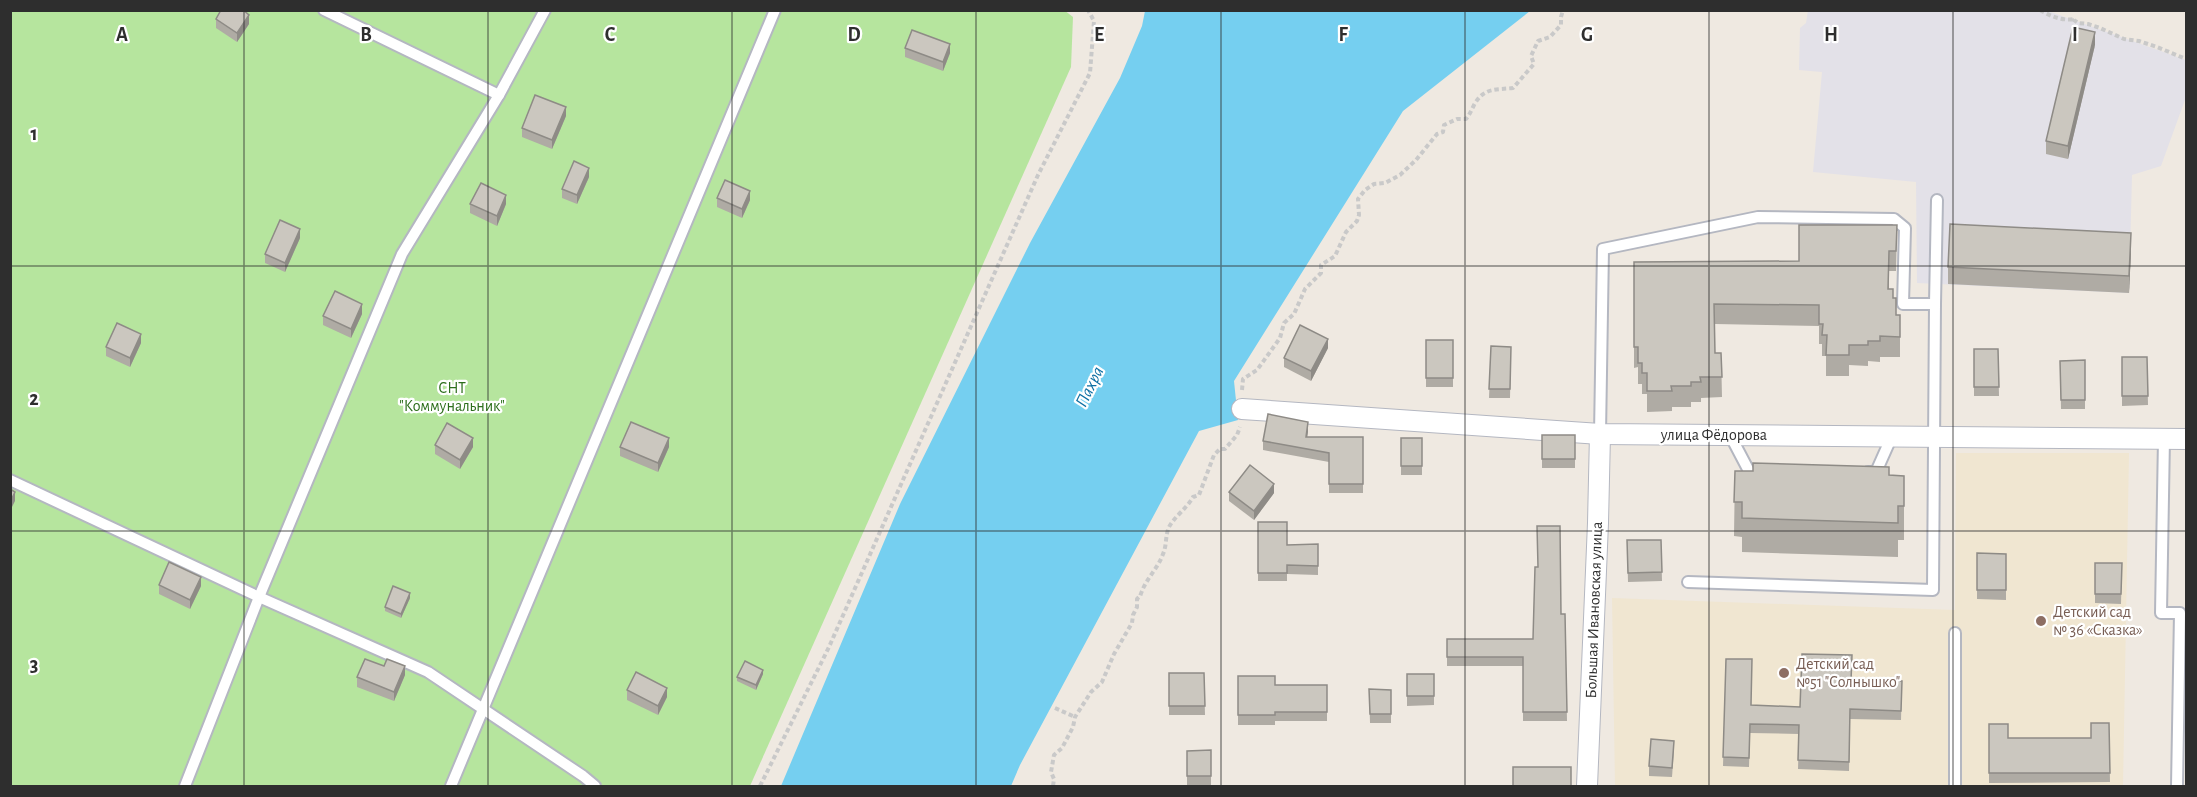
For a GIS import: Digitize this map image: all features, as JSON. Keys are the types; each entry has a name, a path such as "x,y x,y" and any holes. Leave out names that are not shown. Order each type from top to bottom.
{"street":[{"name":"улица Фёдорова","path":"1242,409 1600,434 2187,439"},
{"name":"Большая Ивановская улица","path":"1587,786 1600,434"}],"lane":[{"path":"324,10 499,95"},
{"path":"185,786 259,597 402,254 499,95 545,10"},
{"path":"451,786 774,10"},
{"path":"1688,582 1933,590 1932,436 1937,200"},
{"path":"1600,434 1603,249 1758,217 1894,219 1905,228 1903,304 1935,304"},
{"path":"1730,435 1750,473 1773,472"},
{"path":"1853,472 1876,472 1892,436"},
{"path":"2164,438 2161,613 2180,614 2177,786"},
{"path":"10,480 259,597 428,672 595,786"},
{"path":"1955,633 1956,786"}],"path":[{"path":"760,786 829,647 1038,175 1090,73 1094,21 1088,10"},
{"path":"1053,786 1054,779 1051,772 1054,755 1062,748 1073,727 1075,717 1091,692 1102,682 1114,654 1132,623 1137,599 1159,564 1171,524 1188,506 1192,497 1199,495 1214,455 1220,449 1225,449 1237,435 1242,409 1240,378 1257,370 1280,338 1284,323 1303,298 1305,289 1322,273 1322,265 1335,256 1346,232 1357,221 1358,199 1365,190 1374,184 1385,183 1400,176 1437,134 1443,132 1444,124 1457,119 1466,119 1474,103 1489,90 1513,88 1534,64 1531,56 1538,42 1550,37 1561,25 1563,10"},
{"path":"2040,10 2056,18 2066,20 2075,18 2074,20 2078,23 2088,24 2124,39 2139,41 2187,59"},
{"path":"1054,708 1075,717"}],"shaded area":[{"path":"1808,10 2048,11 2186,60 2186,97 2161,166 2132,175 2129,293 1917,283 1916,182 1813,172 1822,72 1799,70 1800,28 1806,23"},
{"path":"1956,453 2129,453 2123,786 1615,786 1612,598 1955,610"}],"green space":[{"name":"СНТ \"Коммунальник\"","path":"1064,10 1073,17 1071,67 750,786 11,786 10,11"}],"water":[{"name":"Пахра","path":"1145,11 1530,11 1403,111 1234,381 1238,420 1199,431 1020,765 1011,786 781,786 900,504 1030,243 1120,78 1142,26"}],"building":[{"path":"221,10 243,10 249,15 237,33 216,19"},
{"path":"2073,27 2095,32 2068,146 2046,141"},
{"path":"912,30 950,44 943,62 905,48"},
{"path":"535,95 566,107 552,140 522,128"},
{"path":"574,161 589,168 577,195 562,189"},
{"path":"725,180 750,191 742,209 717,198"},
{"path":"481,183 506,195 497,216 470,204"},
{"path":"280,220 300,229 285,263 265,254"},
{"path":"1950,224 2131,233 2129,276 1948,267"},
{"path":"1799,225 1897,225 1896,251 1889,251 1888,289 1893,289 1893,298 1896,298 1896,315 1900,315 1900,337 1880,336 1880,341 1868,341 1868,345 1849,345 1849,355 1826,355 1827,335 1822,335 1823,324 1819,324 1819,305 1714,304 1715,353 1721,353 1722,377 1700,377 1701,382 1691,382 1691,386 1671,386 1672,391 1647,391 1647,373 1642,373 1642,363 1638,363 1638,347 1634,347 1634,262 1799,261"},
{"path":"335,291 362,304 351,329 323,316"},
{"path":"117,323 141,334 130,358 106,347"},
{"path":"1300,325 1328,339 1311,371 1284,358"},
{"path":"1426,340 1453,340 1453,378 1426,378"},
{"path":"1491,346 1511,347 1510,389 1489,389"},
{"path":"1974,349 1998,349 1999,387 1974,387"},
{"path":"2122,357 2147,357 2148,396 2122,396"},
{"path":"2085,360 2085,400 2061,400 2060,361"},
{"path":"1268,414 1308,422 1306,437 1363,437 1363,484 1329,484 1329,453 1263,441"},
{"path":"631,422 669,438 658,463 620,447"},
{"path":"447,423 473,438 460,460 435,445"},
{"path":"1542,435 1575,435 1575,459 1542,459"},
{"path":"1401,438 1422,438 1422,466 1401,466"},
{"path":"1753,463 1889,467 1889,475 1904,476 1904,506 1898,506 1898,523 1742,518 1742,502 1734,502 1735,471 1753,471"},
{"path":"1250,465 1274,484 1254,511 1229,492"},
{"path":"10,489 15,492 10,502"},
{"path":"1258,522 1287,522 1287,545 1318,544 1318,566 1287,565 1287,573 1258,573"},
{"path":"1537,526 1560,526 1561,614 1565,614 1567,712 1523,712 1523,657 1447,657 1447,639 1533,639 1535,567 1538,567"},
{"path":"1627,540 1661,540 1662,572 1628,573"},
{"path":"1977,553 2006,554 2006,590 1977,590"},
{"path":"169,562 201,577 190,600 159,585"},
{"path":"2095,563 2122,563 2121,594 2095,594"},
{"path":"393,586 410,593 401,614 385,607"},
{"path":"1802,654 1852,655 1851,681 1902,681 1901,711 1850,709 1849,762 1798,760 1799,725 1750,724 1749,758 1723,757 1726,659 1752,659 1751,705 1800,707"},
{"path":"365,659 384,666 387,659 405,666 394,692 357,677"},
{"path":"745,661 763,670 756,685 737,677"},
{"path":"636,672 667,688 658,706 627,690"},
{"path":"1169,673 1204,673 1205,706 1169,706"},
{"path":"1407,674 1434,674 1434,696 1407,696"},
{"path":"1238,676 1275,676 1275,685 1327,685 1327,712 1238,715"},
{"path":"1369,689 1391,690 1391,714 1370,714"},
{"path":"2091,723 2109,723 2110,773 1989,773 1989,724 2008,724 2008,738 2091,738"},
{"path":"1651,739 1674,741 1672,768 1649,766"},
{"path":"1211,750 1211,776 1187,776 1187,751"},
{"path":"1513,767 1571,767 1571,786 1513,786"}],"place":[{"name":"Детский сад № 36 «Сказка»","path":"2041,621"},
{"name":"Детский сад №51 \"Солнышко\"","path":"1784,673"}]}
